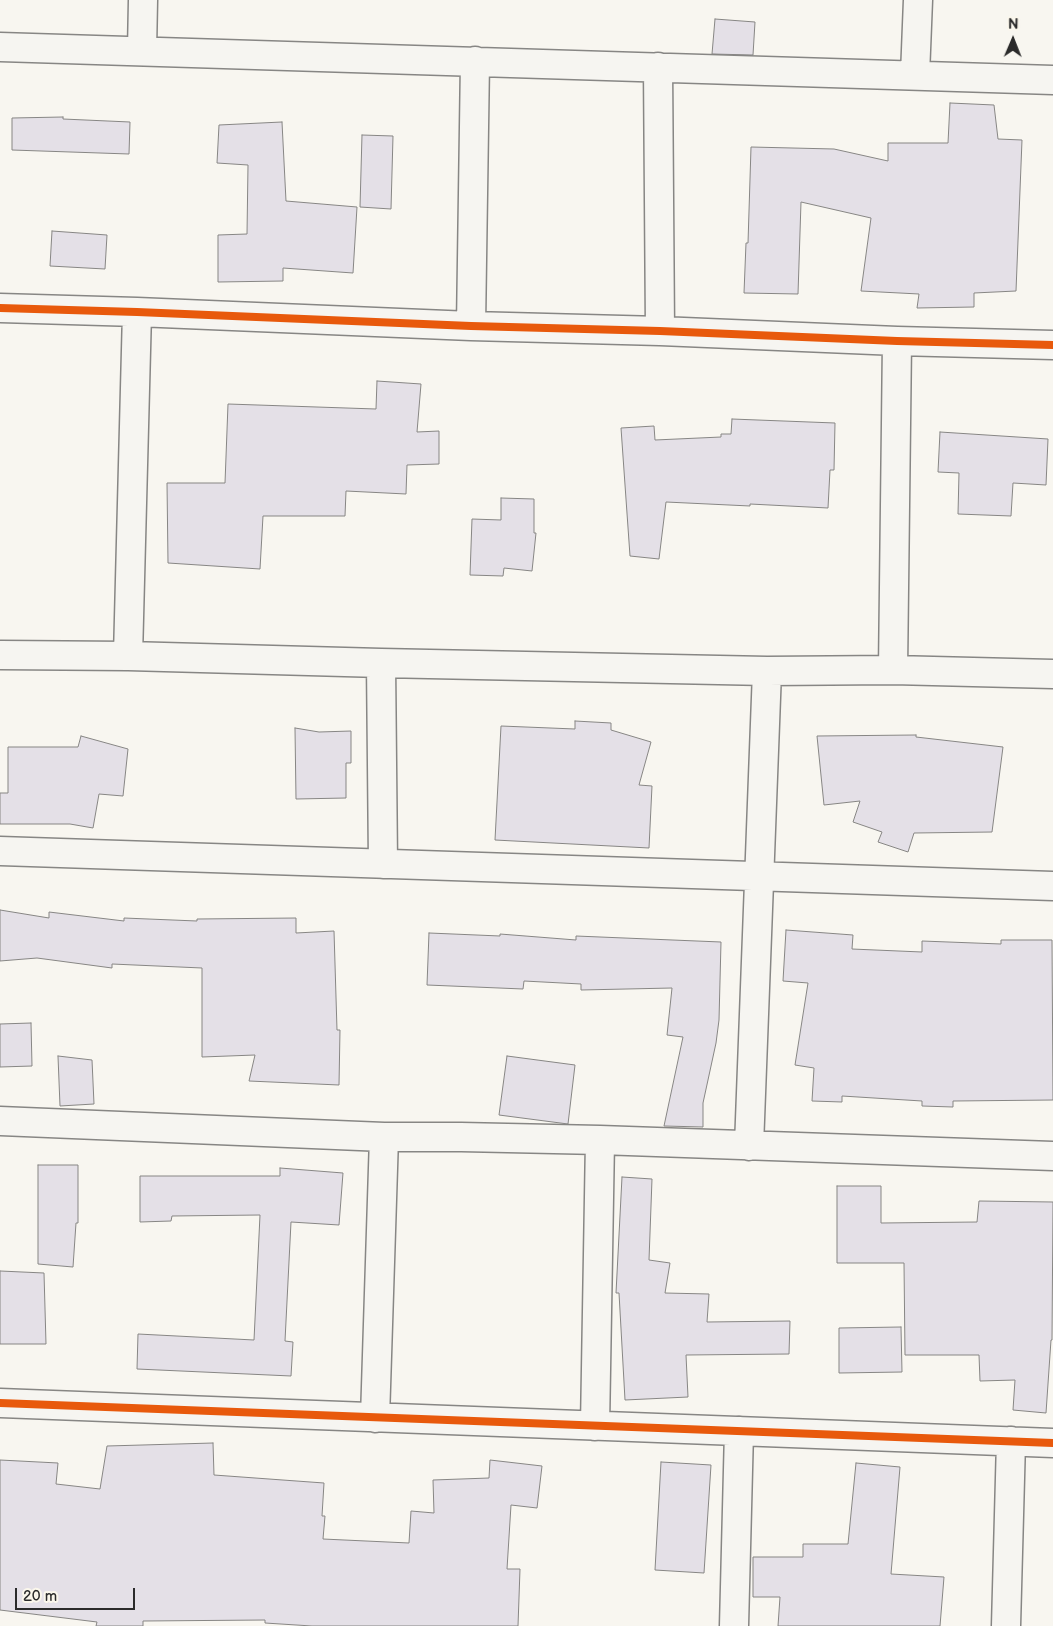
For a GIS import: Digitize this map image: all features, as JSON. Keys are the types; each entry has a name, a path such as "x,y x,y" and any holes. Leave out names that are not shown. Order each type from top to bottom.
{"street":[{"path":"142,51 143,0"},
{"path":"915,75 918,0"},
{"path":"0,47 1053,80"},
{"path":"472,326 476,61"},
{"path":"658,67 660,331"},
{"path":"0,308 1053,345"},
{"path":"128,656 137,312"},
{"path":"893,670 897,341"},
{"path":"0,655 128,656 767,671 893,670 1053,674"},
{"path":"381,663 383,864"},
{"path":"749,1146 767,671"},
{"path":"0,852 1053,886"},
{"path":"0,1121 384,1137 460,1136 1053,1156"},
{"path":"375,1418 384,1137"},
{"path":"595,1426 600,1140"},
{"path":"0,1403 1053,1442"},
{"path":"734,1626 739,1431"},
{"path":"1006,1626 1011,1441"}],"building":[{"path":"715,19 755,22 753,55 712,54"},
{"path":"950,103 994,105 998,139 1022,140 1016,291 974,293 974,307 917,308 919,294 861,291 871,218 801,202 798,294 744,293 746,243 748,243 751,147 834,149 888,161 888,143 948,143"},
{"path":"63,117 63,119 130,122 129,154 12,150 12,118"},
{"path":"282,122 286,201 357,207 353,273 283,268 283,281 218,282 218,235 247,234 248,165 217,163 219,125"},
{"path":"362,135 393,136 391,209 360,207"},
{"path":"52,231 107,235 105,269 50,266"},
{"path":"377,381 421,384 417,432 439,431 439,464 407,465 406,494 346,491 345,516 263,516 260,569 168,563 167,483 225,483 228,404 376,409"},
{"path":"732,419 835,423 834,470 830,470 828,508 666,502 659,559 630,556 621,428 654,426 655,440 721,437 721,434 731,434"},
{"path":"940,432 1048,439 1046,485 1013,483 1011,516 958,514 959,473 938,472"},
{"path":"501,498 534,499 534,533 536,533 532,571 504,568 503,576 470,575 472,519 501,520"},
{"path":"575,721 611,723 611,730 651,742 639,785 652,786 649,848 495,840 501,726 575,729"},
{"path":"295,728 319,732 351,731 351,763 346,763 346,798 296,799"},
{"path":"916,735 916,737 1003,747 992,832 914,833 908,852 878,842 882,832 853,822 860,801 824,805 817,736"},
{"path":"81,736 128,749 123,796 99,794 93,828 70,824 0,824 0,793 8,793 8,747 78,747"},
{"path":"0,910 49,918 49,912 124,921 124,918 197,921 197,919 296,918 296,933 334,931 337,1030 340,1030 339,1085 249,1081 255,1055 202,1057 202,968 112,964 112,968 37,958 0,961"},
{"path":"786,930 853,935 852,949 922,952 922,941 1001,944 1001,940 1052,940 1053,1100 953,1101 953,1107 922,1106 922,1101 842,1096 842,1102 812,1101 814,1068 795,1065 808,983 783,981"},
{"path":"429,933 500,936 500,934 576,940 576,936 721,942 719,1020 703,1103 703,1127 664,1126 683,1037 667,1035 672,988 581,990 581,984 524,981 523,989 427,985"},
{"path":"31,1023 32,1066 0,1067 0,1024"},
{"path":"58,1056 92,1060 94,1104 60,1106"},
{"path":"507,1056 575,1065 568,1124 499,1115"},
{"path":"38,1165 78,1165 78,1223 76,1223 73,1267 38,1264"},
{"path":"280,1168 343,1173 339,1225 291,1222 285,1341 293,1342 291,1376 137,1369 138,1334 254,1340 260,1215 172,1216 171,1221 140,1222 140,1176 280,1176"},
{"path":"622,1177 652,1179 649,1260 670,1263 665,1293 709,1294 707,1322 790,1321 789,1354 686,1355 688,1397 625,1400 619,1293 616,1293"},
{"path":"837,1186 881,1186 881,1223 977,1222 979,1201 1053,1202 1052,1340 1046,1413 1013,1410 1015,1380 980,1381 979,1355 905,1355 904,1263 837,1263"},
{"path":"0,1271 44,1273 46,1344 0,1344"},
{"path":"901,1327 902,1372 839,1373 839,1328"},
{"path":"213,1443 214,1475 324,1483 322,1516 325,1516 323,1539 409,1543 411,1511 434,1513 433,1480 489,1478 490,1460 542,1466 537,1508 511,1505 507,1569 520,1569 518,1626 312,1626 265,1623 265,1620 143,1621 143,1626 96,1626 97,1622 0,1610 0,1460 58,1463 56,1484 100,1489 107,1446"},
{"path":"661,1462 711,1465 704,1573 655,1570"},
{"path":"856,1463 900,1467 891,1574 944,1577 940,1626 778,1626 780,1597 753,1597 753,1557 803,1557 803,1544 848,1544"}],"cycle path":[{"path":"0,308 1053,345"},
{"path":"0,1403 1053,1443"}]}
